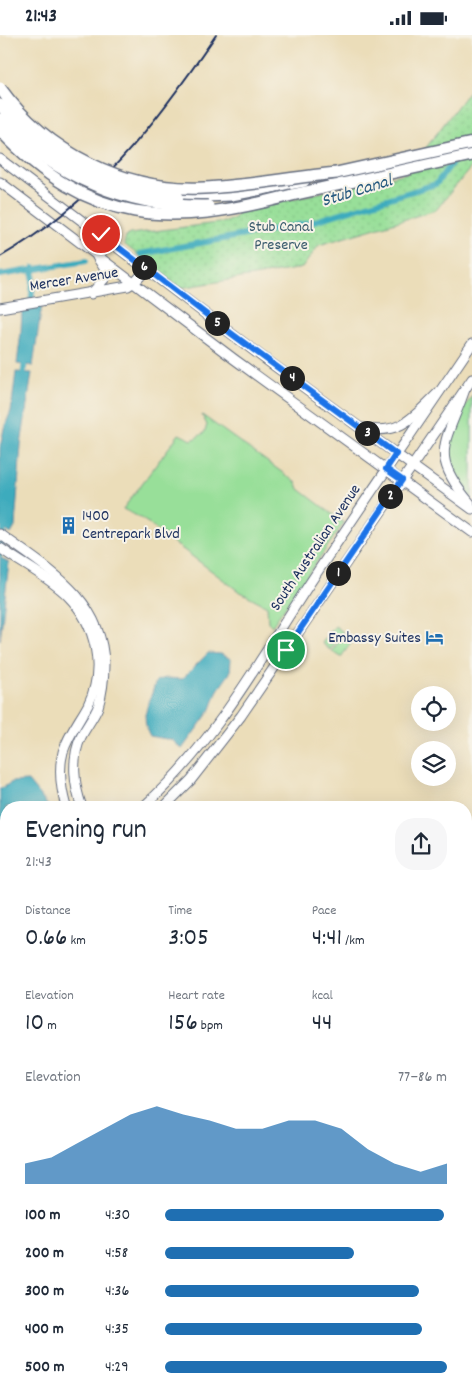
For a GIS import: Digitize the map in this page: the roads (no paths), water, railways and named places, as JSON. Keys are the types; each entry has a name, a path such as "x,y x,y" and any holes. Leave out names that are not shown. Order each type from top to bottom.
{"highway":[{"path":"0,88 32,124 59,146 89,163 131,179 174,187 204,188 337,173"},
{"path":"0,105 33,137 68,162 112,183 145,193 178,197 215,197 261,190 472,143"},
{"path":"0,119 23,141 49,161 86,182 125,197 156,203 200,206 230,204 292,195"},
{"path":"0,129 29,159 57,181 91,199 129,211 159,215 190,214 253,205 472,155"}],"main road":[{"path":"0,159 358,426 472,507"},
{"path":"0,182 472,531"},
{"path":"91,293 104,282 106,275 92,251"},
{"name":"Mercer Avenue","path":"0,307 128,286 135,283 147,269"},
{"path":"358,426 383,431 399,427 410,421 439,392 472,344"},
{"name":"South Australian Avenue","path":"170,801 191,781 241,716 472,379"},
{"path":"465,389 457,413 447,430 444,456 450,478 472,507"},
{"name":"South Australian Avenue","path":"149,801 176,775 211,734 439,392"},
{"path":"0,534 72,589 89,610 100,632 104,659 103,685 98,707 79,742 75,765 76,784 80,801"},
{"path":"0,548 67,595 84,616 94,637 97,661 94,688 88,704 63,750 60,765 61,789 64,801"}],"water":[{"path":"42,305 33,366 17,364 22,309"},
{"path":"16,372 32,373 21,445 15,527 11,534 0,526 0,448 4,428 11,411"},
{"path":"0,557 9,563 0,640"},
{"path":"208,653 221,654 231,659 230,673 218,690 211,709 182,749 172,740 150,736 145,722 145,715 156,681 166,678 182,679"},
{"path":"28,781 44,801 0,801 0,789 12,782"}],"waterway":[{"name":"Stub Canal","path":"140,254 305,224 436,184 455,159"},
{"name":"Stub Canal","path":"0,275 86,261"},
{"path":"31,305 34,268"},
{"path":"23,379 25,357"},
{"path":"0,554 5,521"}],"railway":[{"path":"0,257 66,212 121,159 170,100 216,35"}],"place":[{"name":"1400 Centrepark Blvd","path":"68,525"},
{"name":"Embassy Suites","path":"435,638"}],"park label":[{"name":"Stub Canal Preserve","path":"281,236"}]}
